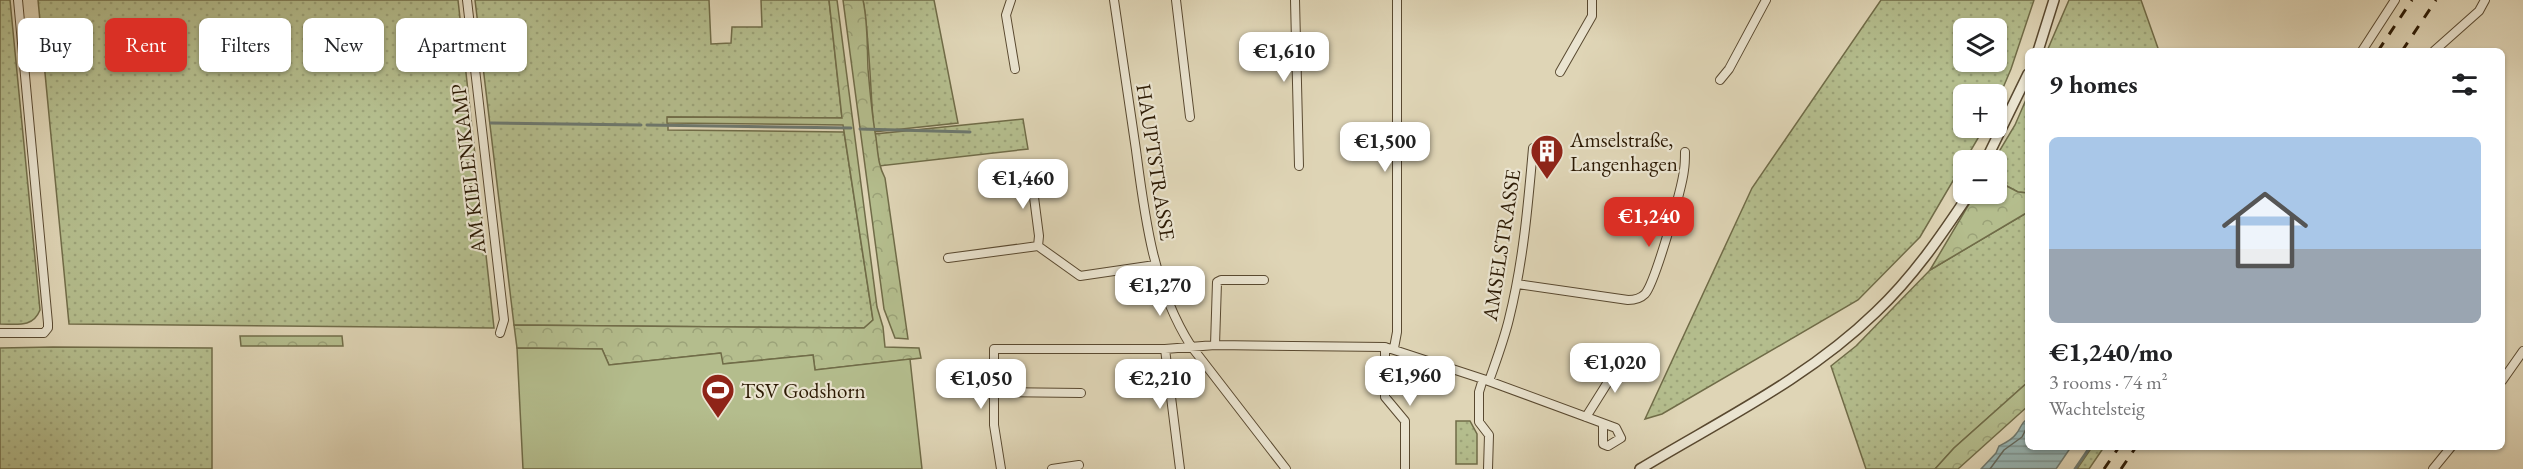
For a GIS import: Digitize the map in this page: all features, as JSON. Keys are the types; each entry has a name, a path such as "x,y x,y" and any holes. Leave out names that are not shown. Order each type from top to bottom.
{"street":[{"path":"0,333 39,333 47,331 48,323 18,0"},
{"name":"AM KIELENKAMP","path":"467,0 504,320 500,333"},
{"path":"1011,0 1006,15 1015,69"},
{"name":"HAUPTSTRASSE","path":"1114,0 1146,222 1155,265 1170,308 1191,346 1286,469"},
{"path":"1176,0 1190,117"},
{"path":"1295,0 1299,166"},
{"path":"1397,0 1397,321 1390,347 1385,397 1405,421 1405,469"},
{"path":"1560,72 1592,16 1592,0"},
{"path":"1720,80 1729,69 1766,0"},
{"path":"2039,48 2054,0"},
{"path":"2364,48 2395,0"},
{"path":"2437,48 2479,11 2485,0"},
{"path":"1991,150 2025,80"},
{"name":"AMSELSTRASSE","path":"1488,469 1489,435 1479,422 1479,392 1506,331 1517,284 1533,148"},
{"path":"1517,284 1628,300 1644,295 1649,287 1665,240 1684,171 1685,152"},
{"path":"1030,174 1039,236 1038,246"},
{"path":"1640,469 1782,386 1844,341 1899,289 1941,236 1962,204"},
{"path":"948,258 1038,246 1080,276 1155,265"},
{"path":"1215,345 1217,282 1221,280 1264,280"},
{"path":"1001,469 994,425 993,349 1165,349 1215,345 1390,347 1603,424"},
{"path":"1165,349 1180,469"},
{"path":"2505,377 2523,351"},
{"path":"1586,417 1623,358"},
{"path":"993,392 1081,393"},
{"path":"2433,469 2449,450"},
{"path":"1052,469 1078,465"}],"green space":[{"path":"0,0 10,0 40,310 33,320 24,324 0,324"},
{"path":"38,0 458,0 460,18 396,18 396,72 466,72 494,328 69,324 45,72 93,72 93,18 40,18"},
{"path":"475,0 709,0 711,44 731,43 732,27 762,27 761,0 829,0 842,118 668,117 668,130 844,132 873,320 864,328 514,325 484,72 527,72 527,18 477,18"},
{"path":"829,0 837,0 877,307 883,327 885,347 919,348 921,358 815,370 813,355 722,364 720,353 609,365 602,349 517,348 514,325 864,328 873,320 843,125 667,123 667,117 842,118"},
{"path":"843,0 863,0 867,26 873,121 880,164 885,178 908,339 895,338 884,309"},
{"path":"863,0 934,0 958,123 874,132 869,49"},
{"path":"1881,0 2034,0 2005,84 1953,84 1953,138 1978,138 1971,150 1953,150 1953,181 1920,237 1858,300 1662,414 1645,419 1752,188"},
{"path":"2069,0 2141,0 2158,48 2048,48"},
{"path":"2025,102 2025,193 2007,186 2007,150 2000,150"},
{"path":"1023,119 1028,149 879,166 875,134"},
{"path":"2007,186 2025,193 2025,214 1930,270 1969,204 2007,204"},
{"path":"2025,214 2025,385 1954,448 1935,469 1866,469 1831,366 1856,346 1930,270"},
{"path":"240,336 342,336 343,346 241,346"},
{"path":"0,348 212,348 212,469 0,469"},
{"name":"TSV Godshorn","path":"517,348 602,349 609,365 721,353 723,364 813,355 815,370 910,359 922,469 523,469"},
{"path":"2025,385 2025,409 1958,469 1935,469 1954,448"},
{"path":"1456,421 1470,421 1477,434 1477,464 1456,464"},
{"path":"2090,450 2102,450 2089,469 2077,469"}],"water":[{"path":"2025,420 2025,450 2069,450 2056,469 1981,469 1996,453 1999,446 2018,432"}],"waterway":[{"path":"491,123 641,125"},
{"path":"647,125 851,128"},
{"path":"860,129 970,132"},
{"path":"2075,469 2088,450"}],"railway":[{"path":"2380,48 2412,0"},
{"path":"2404,48 2436,0"},
{"path":"2104,469 2117,450"},
{"path":"2121,469 2134,450"}],"place":[{"name":"Amselstraße, Langenhagen","path":"1547,180"},
{"name":"TSV Godshorn","path":"718,419"}]}
